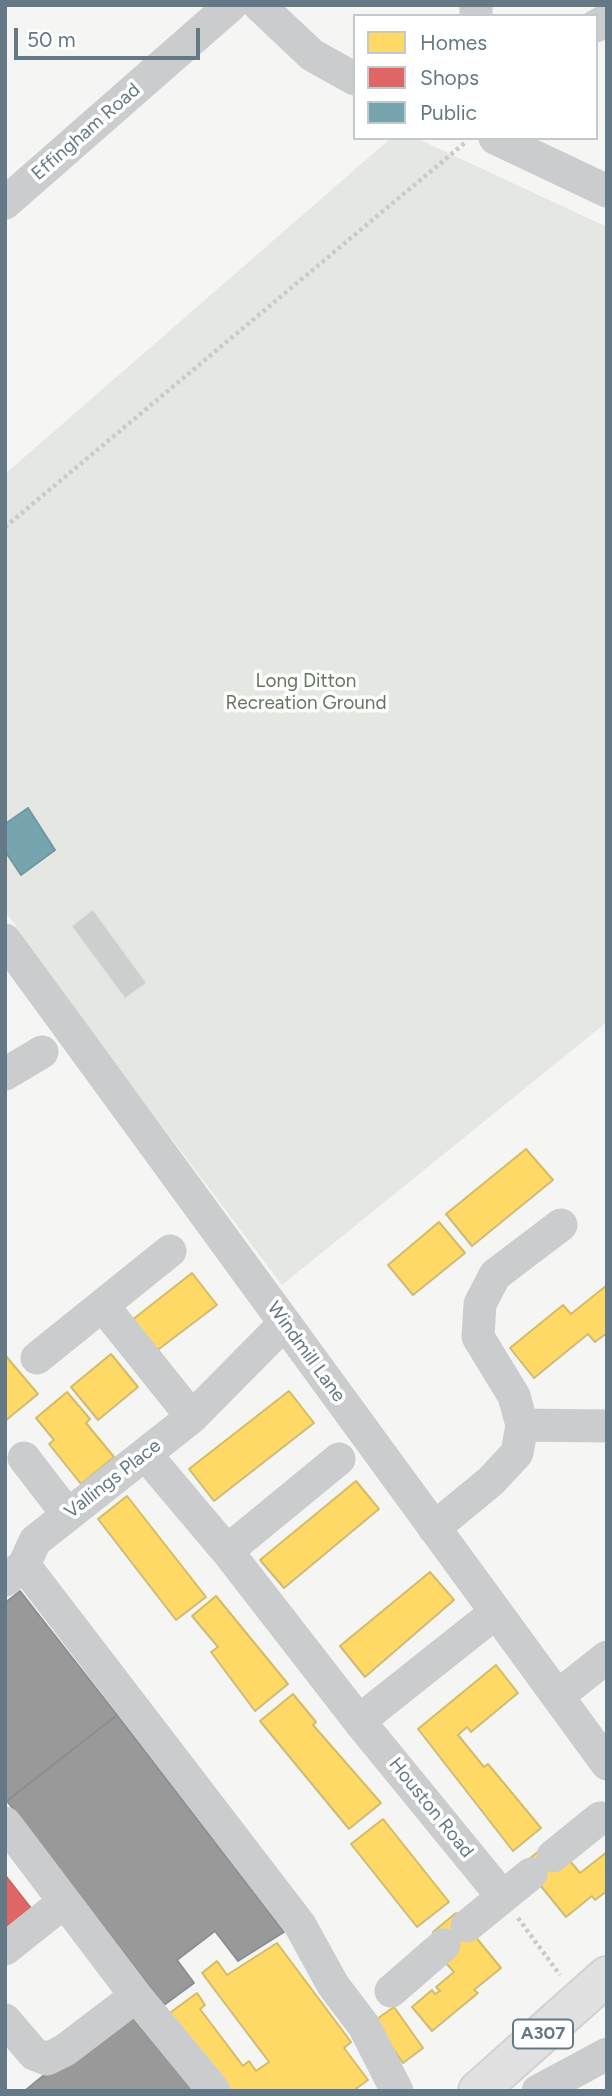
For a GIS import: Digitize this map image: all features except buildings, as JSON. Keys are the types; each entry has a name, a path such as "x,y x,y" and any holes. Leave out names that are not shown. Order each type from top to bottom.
{"main road":[{"name":"A307","path":"485,2089 598,1989"}],"street":[{"name":"Effingham Road","path":"5,203 231,5"},
{"path":"259,5 279,27 312,55 353,78"},
{"path":"499,140 607,191"},
{"name":"Windmill Lane","path":"5,940 607,1764"},
{"path":"5,1073 42,1052"},
{"path":"434,1528 491,1481 517,1453 522,1425 514,1396 478,1337 480,1304 495,1275 561,1225"},
{"path":"37,1358 170,1251"},
{"path":"103,1306 192,1417"},
{"name":"Vallings Place","path":"21,1562 68,1515 192,1417 285,1323"},
{"path":"522,1425 607,1426"},
{"path":"24,1458 68,1515"},
{"path":"227,1551 339,1459"},
{"name":"Houston Road","path":"157,1468 227,1551 359,1721 502,1896"},
{"path":"21,1562 300,1925 333,1985 364,2026 386,2088"},
{"path":"359,1721 495,1613"},
{"path":"558,1696 607,1657"},
{"path":"391,1991 502,1896 600,1818"},
{"path":"5,1823 136,1996 214,2091"},
{"path":"5,1949 64,1902"},
{"path":"5,2020 34,2054 47,2059 65,2050 136,1996"},
{"path":"538,2091 607,2054"}],"path":[{"path":"5,527 468,140"},
{"path":"502,1896 598,1989"}],"green space":[{"name":"Long Ditton Recreation Ground","path":"389,140 420,140 607,227 607,1022 282,1285 113,1061 5,911 5,474"}]}
